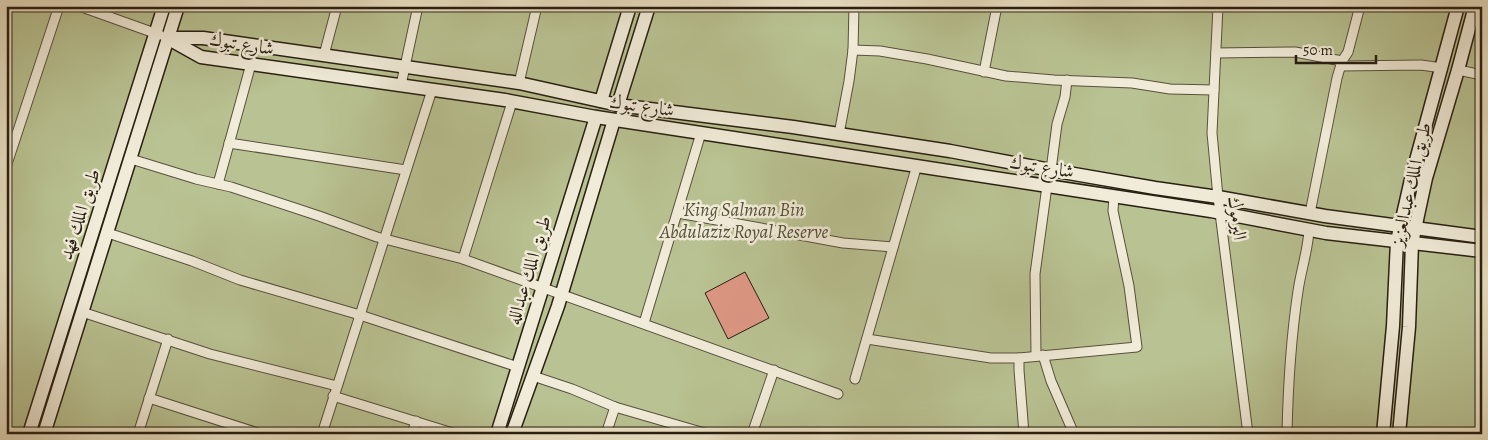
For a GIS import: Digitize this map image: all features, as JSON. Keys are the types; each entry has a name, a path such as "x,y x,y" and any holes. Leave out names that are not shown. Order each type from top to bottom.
{"main road":[{"name":"طريق الملك فهد","path":"44,434 131,159 161,36 164,6"},
{"name":"طريق الملك فهد","path":"29,434 161,36 178,6"},
{"path":"601,101 630,6"},
{"path":"618,105 649,6"},
{"name":"طريق الملك عبدالعزيز","path":"1383,434 1393,326 1397,241 1458,6"},
{"name":"طريق الملك عبدالعزيز","path":"1399,434 1409,328 1412,243 1426,178 1475,6"},
{"name":"شارع تبوك","path":"161,36 204,38 519,83 618,105 839,134 950,151 1051,170 1310,213 1482,237"},
{"name":"شارع تبوك","path":"161,36 201,57 512,102 596,118 1221,213 1309,230 1482,251"},
{"name":"طريق الملك عبدالله","path":"498,434 596,118"},
{"name":"طريق الملك عبدالله","path":"512,434 562,295 614,120"}],"street":[{"path":"6,167 59,6"},
{"path":"79,6 161,36"},
{"path":"324,55 337,6"},
{"path":"401,85 418,6"},
{"path":"519,83 537,6"},
{"path":"839,134 853,50 854,6"},
{"path":"984,72 997,6"},
{"name":"اليرموك","path":"1218,6 1212,133 1218,197 1248,434"},
{"path":"1310,213 1341,63 1348,52 1360,6"},
{"path":"853,50 927,59 1006,76 1132,83 1170,89 1214,90"},
{"path":"1216,53 1294,52 1341,63 1421,65 1442,68"},
{"path":"218,184 252,64"},
{"path":"1458,70 1482,75"},
{"path":"1051,170 1057,124 1065,97 1067,80"},
{"path":"322,434 383,238 432,90"},
{"path":"463,259 512,102"},
{"path":"644,323 701,133"},
{"path":"229,143 406,170"},
{"path":"131,159 218,184 383,238 463,259 838,394"},
{"path":"855,379 917,166"},
{"path":"1047,186 1035,274 1039,356 1074,434"},
{"path":"867,339 991,358 1019,358 1137,347 1129,286 1113,211 1114,196"},
{"path":"678,213 843,243 893,247"},
{"path":"1287,434 1290,358 1298,291 1309,241 1309,230"},
{"path":"108,233 192,261 240,280 360,314 518,367"},
{"path":"82,312 210,354 337,386"},
{"path":"138,434 168,339"},
{"path":"1019,358 1024,434"},
{"path":"752,434 774,370"},
{"path":"533,376 572,389 615,407 708,434"},
{"path":"333,396 456,434"},
{"path":"149,398 261,434"},
{"path":"606,434 615,407"},
{"path":"412,434 416,422"}],"green space":[{"name":"King Salman Bin Abdulaziz Royal Reserve","path":"6,6 1482,6 1482,434 6,434"}],"building":[{"path":"745,272 769,318 728,339 705,293"}]}
